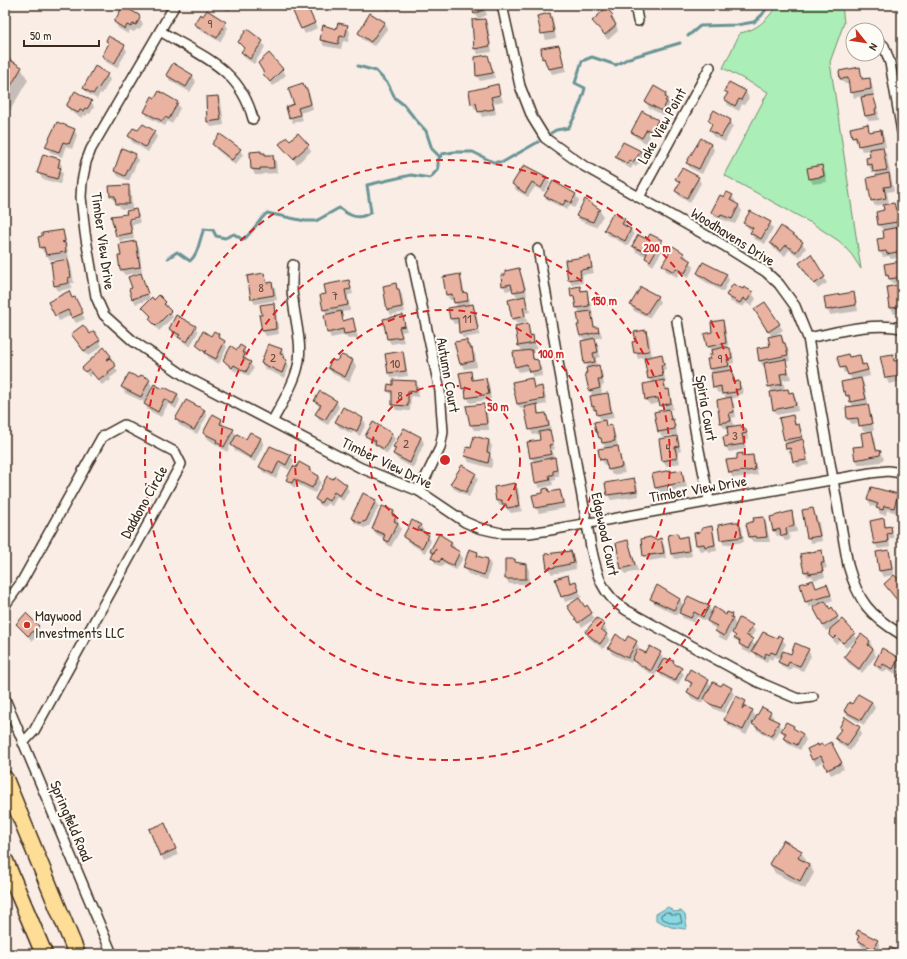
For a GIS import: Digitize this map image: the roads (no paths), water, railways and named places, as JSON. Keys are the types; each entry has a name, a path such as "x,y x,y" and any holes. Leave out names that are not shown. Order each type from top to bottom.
{"highway":[{"path":"5,779 77,954"},
{"path":"5,861 44,954"}],"street":[{"name":"Timber View Drive","path":"175,5 91,149 82,182 81,197 90,269 96,297 104,315 133,341 188,378 272,420 361,468 418,491 465,522 489,531 502,533 529,533 709,500 870,473 888,471 902,473"},
{"name":"Woodhavens Drive","path":"502,5 520,86 527,108 545,138 557,148 639,198 723,245 766,272 779,284 795,306 808,338 848,565 854,588 872,614 902,635"},
{"path":"635,5 638,21"},
{"path":"160,31 230,74 242,89 250,105 253,119"},
{"path":"885,49 890,63 902,132"},
{"name":"Lake View Point","path":"639,198 710,67"},
{"name":"Edgewood Court","path":"538,248 587,523 596,570 602,586 614,602 756,681 798,699 813,697"},
{"name":"Autumn Court","path":"412,259 440,391 442,419 442,440 440,448 418,491"},
{"path":"272,420 289,389 297,370 299,359 299,339 292,299 293,265"},
{"name":"Spiria Court","path":"677,321 696,435 709,500"},
{"path":"808,338 868,327 890,326 902,328"},
{"name":"Daddono Circle","path":"5,605 21,583 102,437 124,425 174,452 181,464 34,731 24,743"},
{"name":"Springfield Road","path":"5,699 112,954"}],"water":[{"path":"668,907 674,912 681,911 685,915 687,927 685,929 671,927 656,920 656,914"}],"waterway":[{"path":"688,36 700,26 737,25 754,22 762,15 769,5"},
{"path":"551,133 556,130 568,128 575,115 585,88 575,83 582,61 592,57 616,65 629,58 680,43"},
{"path":"358,66 376,71 388,84 395,98 404,105 426,131 432,149 440,157"},
{"path":"168,258 177,252 190,261 197,250 204,229 213,230 216,236 225,238 234,234 243,240 250,234 267,213 305,221 316,221 339,208 351,215 359,217 367,215 371,212 367,185 411,175 430,178 438,169 438,160 442,154 454,152 473,152 493,162 503,162 538,142"}],"place":[{"name":"Maywood Investments LLC","path":"27,625"}]}
